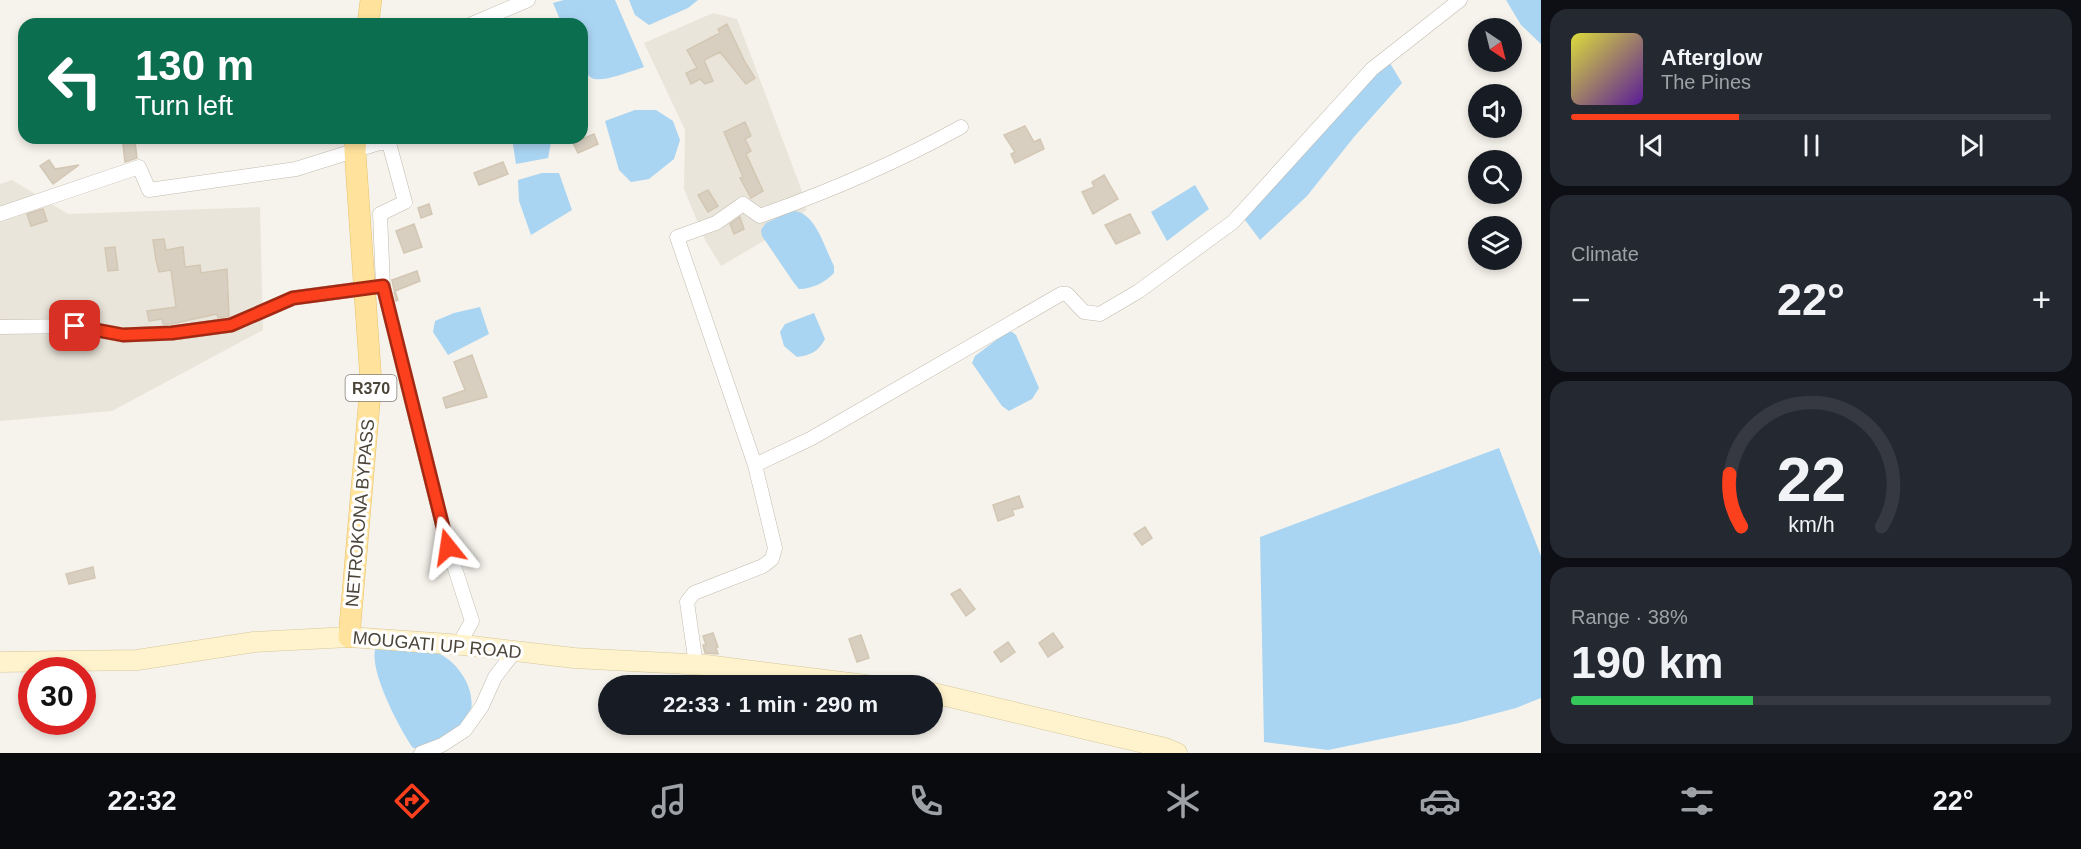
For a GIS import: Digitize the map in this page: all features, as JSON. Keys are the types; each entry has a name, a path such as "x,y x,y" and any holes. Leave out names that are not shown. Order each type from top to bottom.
{"main road":[{"path":"369,18 371,0"},
{"name":"NETROKONA BYPASS","path":"349,637 371,382 374,287 356,144"}],"street":[{"path":"486,18 528,0"},
{"path":"755,465 812,438 1061,294 1067,294 1083,312 1092,315 1100,314 1139,291 1233,222 1372,69 1461,0"},
{"path":"696,665 687,602 694,593 763,566 772,559 775,548 755,465 676,237 716,223 744,204 760,216 836,189 902,160 961,128"},
{"path":"0,214 139,166 149,190 296,170 356,144"},
{"path":"388,144 405,202 380,214 374,287 448,547 472,621 463,637 463,645"},
{"path":"0,327 75,326 123,335 172,333 231,325 293,298 374,287"},
{"name":"MOUGATI UP ROAD","path":"0,662 136,660 254,642 349,637 463,645 574,658 696,665 781,675"},
{"path":"421,753 442,745 465,730 482,706 495,677 515,651"},
{"path":"943,695 1165,748 1176,753"}],"shaded area":[{"path":"713,13 737,19 802,191 806,210 772,236 721,266 705,240 684,189 685,130 644,43"},
{"path":"12,180 68,214 260,207 263,330 112,411 0,421 0,184"}],"water":[{"path":"564,0 615,0 644,67 609,78 591,77 588,73 588,18 559,18 553,3"},
{"path":"629,0 698,0 688,8 649,25 635,15"},
{"path":"1506,0 1541,0 1541,44 1522,26 1522,18 1517,18"},
{"path":"1388,60 1402,83 1354,137 1307,196 1260,240 1242,216"},
{"path":"635,110 656,110 673,121 680,140 674,159 649,179 631,182 619,170 605,121"},
{"path":"513,144 551,144 548,158 516,164"},
{"path":"542,173 559,173 572,210 531,235 519,201 518,180"},
{"path":"1195,185 1209,209 1167,241 1151,212"},
{"path":"792,211 800,212 813,223 834,266 834,273 827,279 804,289 799,289 794,283 762,236 761,230 766,223"},
{"path":"480,307 489,334 448,355 433,332 435,321 454,313"},
{"path":"814,313 825,339 814,352 797,357 784,346 780,332 785,324"},
{"path":"1007,332 1016,335 1039,388 1032,399 1009,411 1002,406 972,363 975,356"},
{"path":"1499,448 1541,556 1541,698 1516,708 1459,723 1328,750 1264,742 1260,537"},
{"path":"376,647 431,651 451,661 466,680 470,691 472,703 465,724 421,748 413,748 400,727 380,683 374,656"}],"building":[{"path":"727,24 755,78 746,84 720,52 704,60 713,81 705,84 700,79 691,84 686,73 697,68 687,50 720,33 718,29"},
{"path":"745,122 751,136 745,139 751,151 746,154 763,191 751,198 740,178 743,177 724,132"},
{"path":"1025,126 1034,142 1040,139 1044,149 1015,163 1011,154 1015,152 1004,135"},
{"path":"594,134 598,144 578,153 574,144 588,144 588,137"},
{"path":"123,144 135,144 137,158 125,162"},
{"path":"49,160 55,169 79,165 53,184 40,166"},
{"path":"503,162 508,174 479,185 474,173"},
{"path":"1104,175 1118,199 1093,214 1082,192 1094,187 1092,182"},
{"path":"708,190 718,206 708,212 698,195"},
{"path":"429,204 432,214 421,218 418,208"},
{"path":"43,209 47,221 31,226 27,214"},
{"path":"1130,214 1140,233 1116,244 1105,225"},
{"path":"740,217 744,229 734,234 730,224"},
{"path":"414,224 422,247 404,253 396,231"},
{"path":"164,239 166,250 183,247 185,267 200,265 201,273 227,269 229,316 218,318 217,314 171,324 163,324 162,319 149,321 147,311 176,307 171,270 159,272 156,260 153,240"},
{"path":"115,247 118,270 108,271 105,248"},
{"path":"417,271 420,281 395,291 398,300 396,301 392,280"},
{"path":"472,355 487,397 446,408 443,398 465,390 454,362"},
{"path":"1019,496 1023,507 1012,510 1014,515 998,521 993,505"},
{"path":"1145,527 1152,538 1142,545 1134,534"},
{"path":"93,567 95,578 69,584 66,574"},
{"path":"960,589 975,609 966,616 951,594"},
{"path":"713,633 718,654 705,653 703,645 706,645 703,636"},
{"path":"1053,633 1063,647 1048,657 1039,643"},
{"path":"861,635 869,658 857,662 849,639"},
{"path":"1008,642 1015,652 1001,662 994,652"}],"route":[{"path":"75,326 123,335 172,333 231,325 293,298 383,286 448,547"}]}
